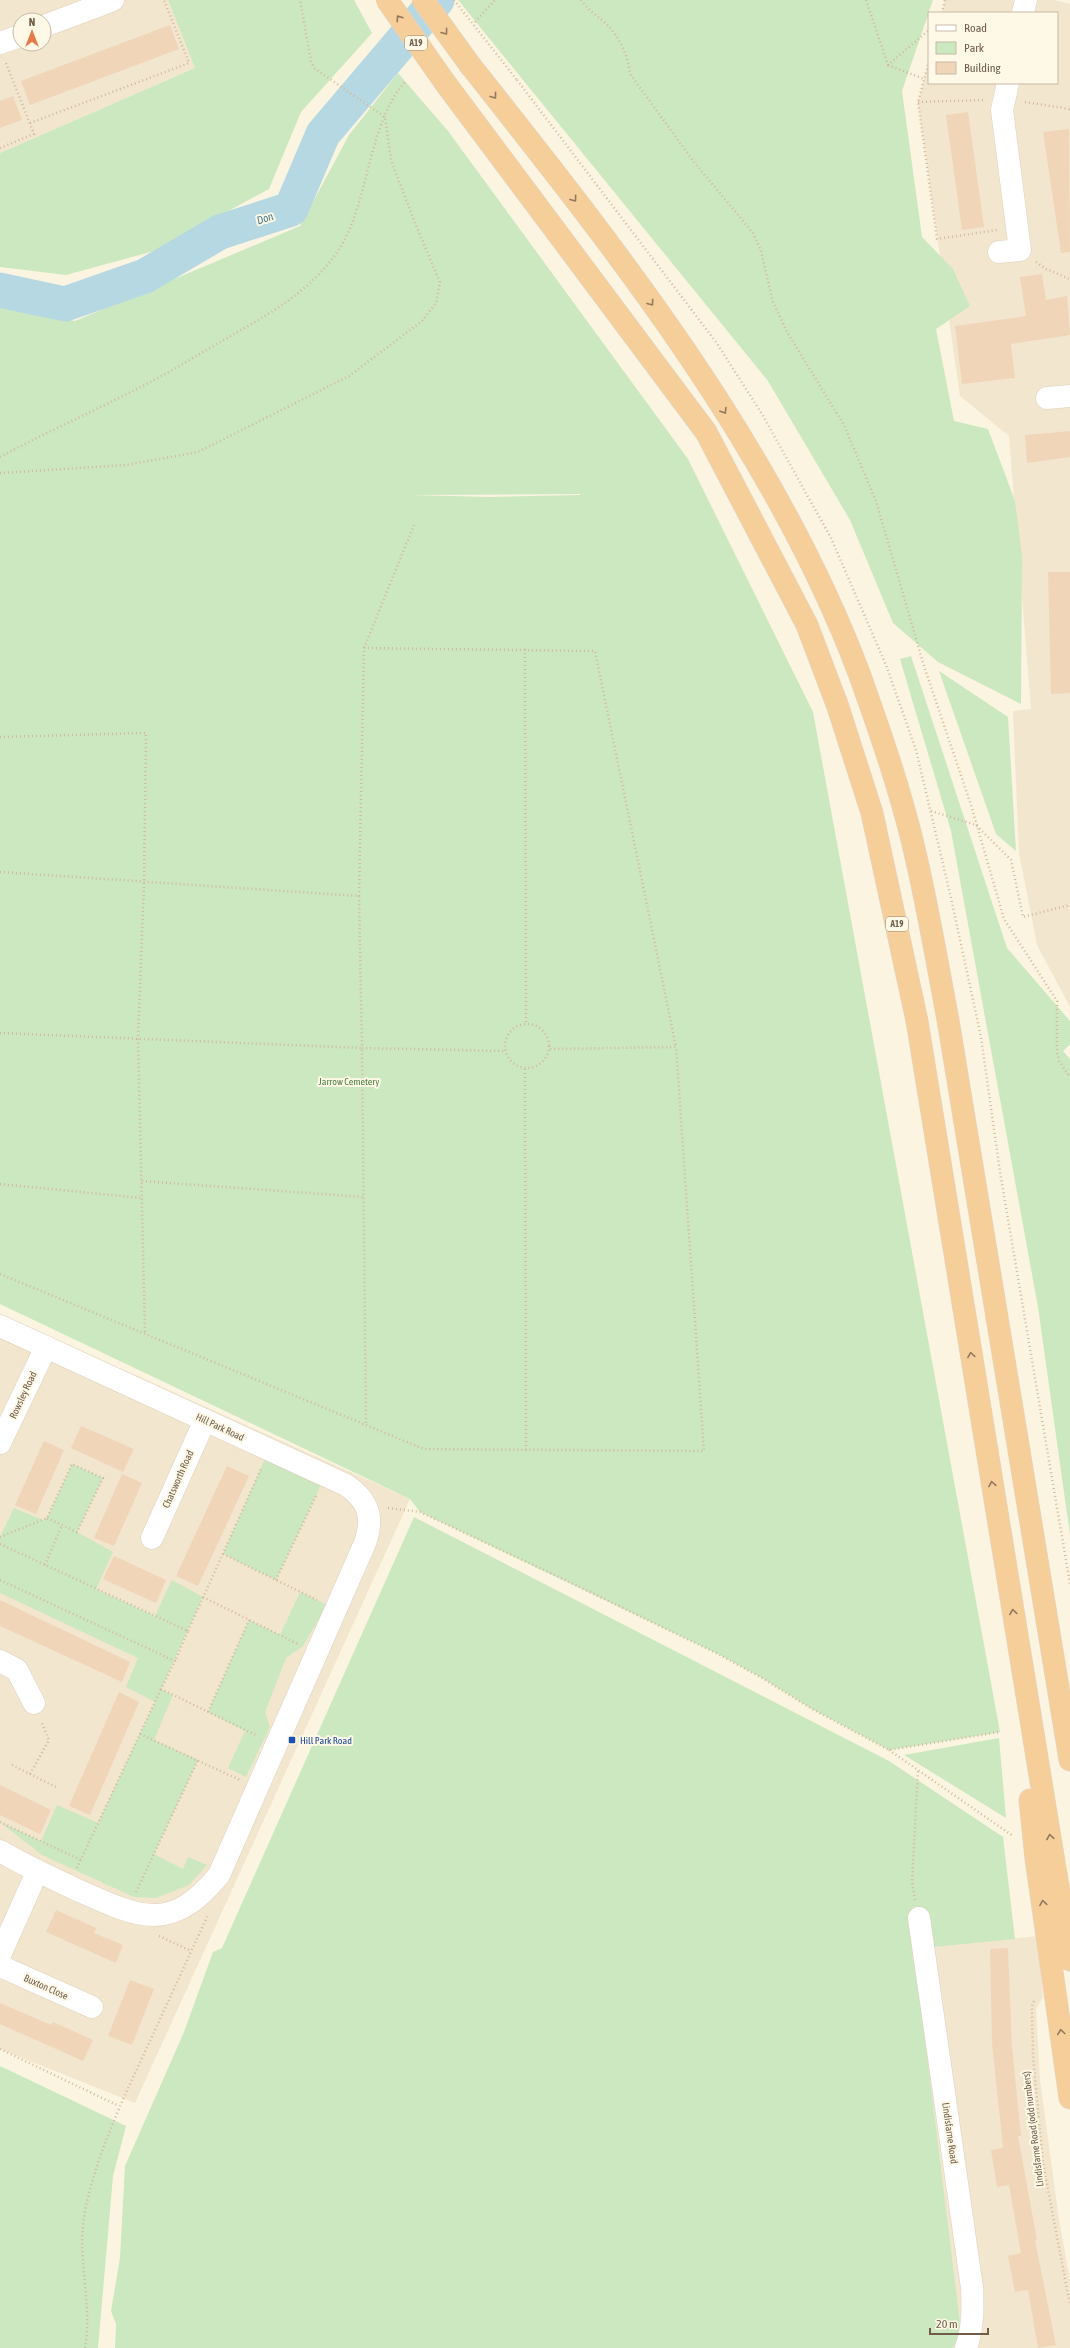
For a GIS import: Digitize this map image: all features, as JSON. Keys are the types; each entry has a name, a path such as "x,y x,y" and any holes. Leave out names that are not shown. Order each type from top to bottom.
{"highway":[{"name":"A19","path":"387,0 446,84 706,432 807,625 838,707 872,813 917,1021 1070,1960"},
{"path":"423,0 470,65 547,162 706,381 776,495 823,589 858,672 896,779 913,844 927,908 948,1020 1024,1484 1051,1636 1070,1760"},
{"path":"1051,1636 1070,1717"},
{"path":"1018,1644 1024,1741 1036,1859 1070,2098"}],"street":[{"path":"1023,12 1026,0"},
{"path":"52,23 100,2"},
{"path":"3,52 12,44"},
{"path":"1006,91 1002,110 1017,227 1009,251"},
{"path":"1047,398 1070,396"},
{"name":"Hill Park Road","path":"0,1326 326,1476 358,1493 366,1504"},
{"name":"Rowsley Road","path":"0,1443 46,1347"},
{"name":"Chatsworth Road","path":"152,1538 205,1420"},
{"path":"0,1851 37,1872 127,1911 156,1916 175,1912 192,1903 207,1890 219,1875 370,1529 370,1518 366,1504"},
{"path":"0,1661 17,1670 34,1702"},
{"path":"0,1955 37,1872"},
{"name":"Lindisfarne Road","path":"919,1918 972,2288 973,2312 970,2336 966,2348"},
{"name":"Buxton Close","path":"0,1966 92,2007"}],"path":[{"path":"30,123 189,63 164,0"},
{"path":"0,474 126,465 198,452 349,376 422,321 436,302 440,282 415,223 391,160 385,117 314,68 311,61 300,0"},
{"path":"454,0 517,80"},
{"path":"475,22 495,0"},
{"path":"581,0 614,34 622,45 628,60 630,74 694,162 753,233 761,251 773,302 787,332 844,425 876,502 924,666 976,825 1004,919 1057,1001 1056,1052 1059,1061 1070,1077"},
{"path":"866,0 888,65"},
{"path":"942,12 945,0"},
{"path":"888,65 928,31"},
{"path":"0,148 34,134 3,52"},
{"path":"888,65 924,79"},
{"path":"928,65 918,102 938,239 1017,227"},
{"path":"0,457 154,380 270,313 311,282 328,265 341,245 361,198 375,144 393,95 405,82"},
{"path":"918,102 1006,91 1070,109"},
{"path":"1009,251 1070,279"},
{"path":"366,1424 359,896 364,648 414,525"},
{"path":"0,1274 424,1449 704,1451 676,1047 595,651 364,648"},
{"path":"525,649 526,1024"},
{"path":"0,737 146,733 144,883 138,1039 145,1334"},
{"path":"930,811 976,825 1011,860 1023,917 1070,905"},
{"path":"0,872 144,883 359,896"},
{"path":"526,1024 534,1025 544,1033 549,1049 547,1056 541,1064 525,1069 513,1064 505,1051 508,1033 514,1028 526,1024"},
{"path":"0,1033 362,1048 505,1051"},
{"path":"549,1049 676,1047"},
{"path":"525,1069 526,1450"},
{"path":"142,1181 364,1197"},
{"path":"0,1184 142,1198"},
{"path":"69,1886 175,1661 269,1450"},
{"path":"0,1537 47,1518 72,1464 103,1478 77,1532 47,1518"},
{"path":"276,1580 326,1476"},
{"path":"366,1504 420,1512 718,1654 762,1678 812,1709 889,1750 1014,1837"},
{"path":"45,1565 62,1525"},
{"path":"0,1544 188,1631"},
{"path":"223,1554 336,1609"},
{"path":"0,1580 175,1661"},
{"path":"203,1597 316,1653"},
{"path":"208,1712 249,1620"},
{"path":"161,1689 276,1745"},
{"path":"30,1774 49,1740 34,1702"},
{"path":"889,1750 1000,1732"},
{"path":"140,1734 257,1788"},
{"path":"127,1911 198,1760"},
{"path":"12,1765 56,1787"},
{"path":"918,1770 912,1882 919,1918"},
{"path":"0,1822 81,1860"},
{"path":"84,2348 86,2323 81,2233 86,2206 98,2162 119,2106 210,1910"},
{"name":"Lindisfarne Road (odd numbers)","path":"1036,1998 1032,2006 1033,2056 1043,2163 1070,2305"},
{"path":"0,2049 119,2106"}],"shaded area":[{"path":"0,0 168,0 195,68 0,153"},
{"path":"945,0 1054,0 1070,4 1070,1007 1037,945 1019,853 1013,711 1031,709 1009,436 960,396 918,102 928,65 928,84 1058,84 1058,12 942,12"},
{"path":"0,1314 410,1499 135,2103 0,2049"},
{"path":"1038,1936 1043,1997 1036,2009 1040,2080 1059,2220 1070,2280 1070,2348 953,2348 960,2331 914,1949"}],"green space":[{"path":"168,0 354,0 372,33 301,112 269,189 154,251 66,275 0,267 0,153 195,68"},
{"path":"458,0 933,0 902,91 922,237 953,269 970,306 936,329 954,421 988,429 1015,501 1022,556 1021,704 938,662 893,623 850,520 768,381"},
{"name":"Jarrow Cemetery","path":"398,73 448,131 688,459 813,712 1000,1732 889,1750 812,1709 762,1678 718,1654 420,1512 410,1499 0,1304 0,308 75,321 300,226 349,135","holes":["580,494 490,497 408,495"]},
{"path":"911,656 1007,948 1070,1021 1070,1044 1063,1051 1070,1059 1070,1535 1038,1307 951,831 900,659"},
{"path":"939,671 1008,717 1016,851 996,834"},
{"path":"265,1459 321,1485 276,1580 223,1554"},
{"path":"72,1464 103,1478 77,1532 113,1552 96,1589 155,1616 172,1580 203,1597 161,1689 173,1695 154,1740 198,1760 154,1854 183,1869 188,1857 207,1865 189,1885 156,1898 134,1897 42,1855 0,1822 41,1841 57,1805 98,1823 155,1702 126,1687 138,1658 0,1593 0,1537 14,1508 43,1520 47,1518"},
{"path":"414,1517 889,1761 1003,1837 1015,1939 914,1949 961,2331 953,2348 115,2348 116,2324 111,2311 120,2258 125,2166 184,2032 213,1952 222,1948"},
{"path":"300,1592 327,1605 303,1646 286,1658 265,1712 270,1727 246,1777 228,1768 245,1731 208,1712 249,1620 280,1635"},
{"path":"999,1738 1006,1818 904,1755"},
{"path":"0,2066 126,2126 113,2176 98,2348 0,2348"}],"building":[{"path":"170,25 179,49 30,105 21,81"},
{"path":"13,96 22,120 0,128 0,101"},
{"path":"968,112 984,227 962,230 946,115"},
{"path":"1069,129 1070,252 1061,253 1043,132"},
{"path":"1042,274 1046,300 1067,296 1070,335 1011,344 1015,378 962,384 955,326 1026,316 1020,277"},
{"path":"1070,431 1070,457 1027,463 1025,435"},
{"path":"1048,572 1070,572 1070,693 1051,694"},
{"path":"81,1426 134,1449 123,1472 71,1448"},
{"path":"44,1441 64,1450 36,1514 15,1505"},
{"path":"227,1466 249,1476 198,1586 176,1576"},
{"path":"122,1474 142,1483 114,1546 94,1538"},
{"path":"114,1556 166,1580 156,1603 103,1579"},
{"path":"0,1600 130,1662 122,1682 0,1626"},
{"path":"119,1692 139,1702 90,1815 69,1806"},
{"path":"0,1785 51,1810 40,1834 0,1815"},
{"path":"56,1910 96,1928 94,1933 123,1945 116,1963 46,1932"},
{"path":"1008,1948 1012,2048 1021,2136 1018,2136 1037,2240 1035,2241 1056,2345 1038,2348 1028,2290 1015,2292 1008,2256 1021,2253 1009,2185 997,2187 991,2150 1003,2148 992,2043 990,1949"},
{"path":"130,1980 154,1989 132,2045 108,2036"},
{"path":"0,2003 51,2025 53,2022 93,2040 83,2061 0,2024"}],"waterway":[{"name":"Don","path":"0,290 65,304 145,276 220,232 291,209 323,134 437,0"}],"place":[{"name":"Hill Park Road","path":"292,1740"}]}
